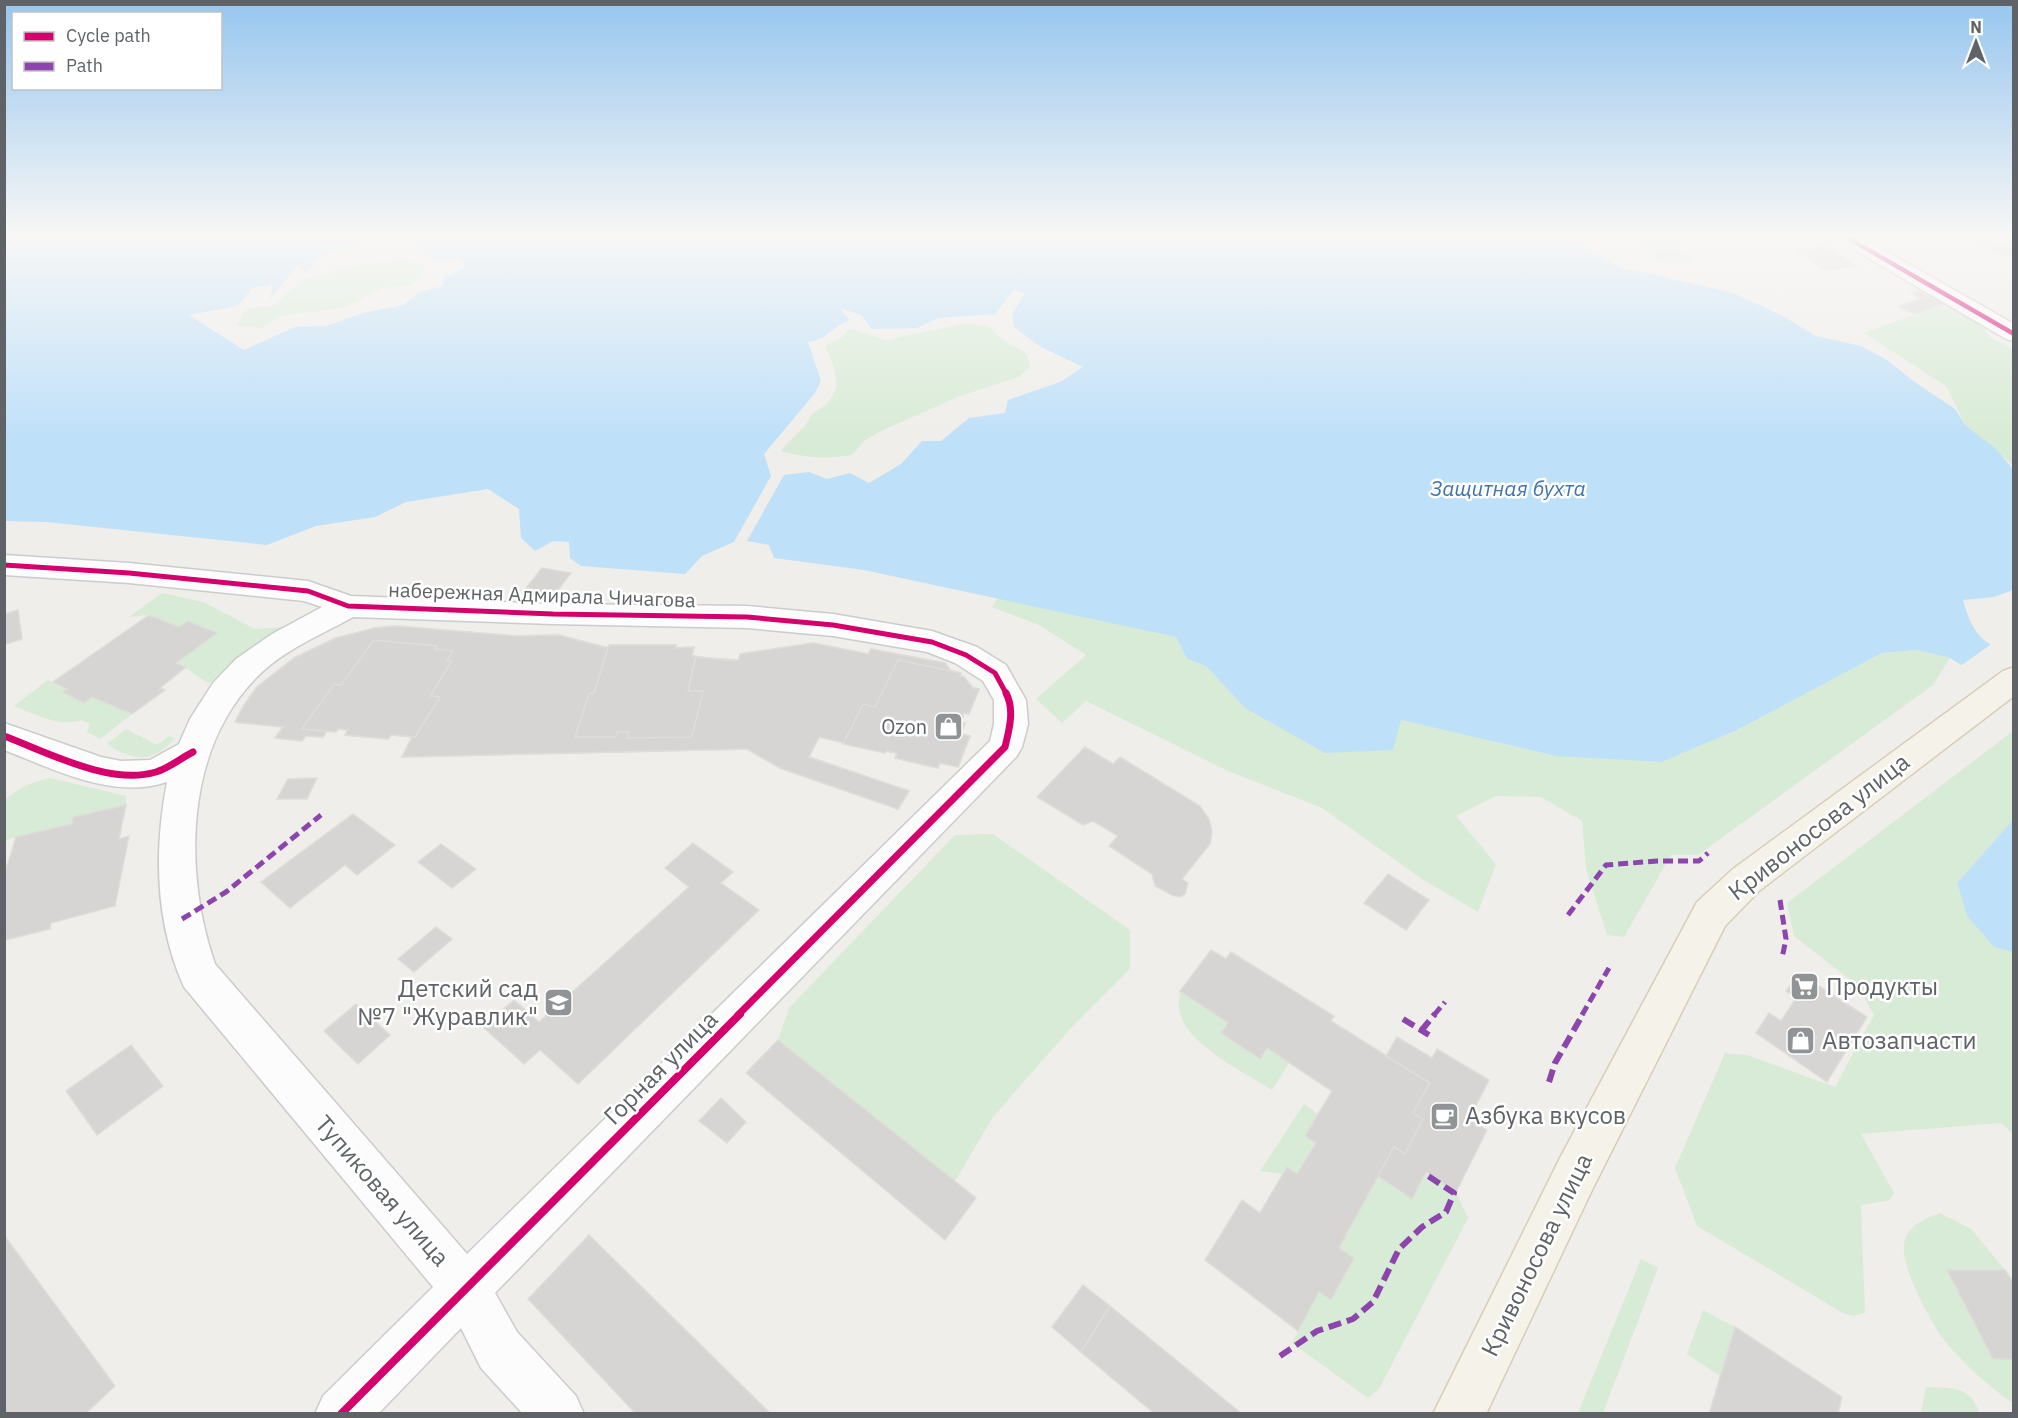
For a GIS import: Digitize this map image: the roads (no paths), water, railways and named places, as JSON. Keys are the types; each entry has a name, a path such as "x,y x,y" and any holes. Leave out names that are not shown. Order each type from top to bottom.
{"main road":[{"name":"Кривоносова улица","path":"1459,1413 1576,1174 1711,914 1746,880 2013,679"}],"street":[{"path":"1962,304 2013,334"},
{"name":"набережная Адмирала Чичагова","path":"4,566 129,573 308,591 348,606 553,614 747,617 833,625 932,642 966,655 995,673 1010,700 1011,724 1005,747"},
{"path":"4,736 60,759 125,776 155,772 193,752 220,698 247,667 283,643 348,606"},
{"name":"Горная улица","path":"341,1413 1005,747"},
{"name":"Тупиковая улица","path":"193,752 182,795 176,860 182,919 198,974 466,1289 499,1350 558,1413"}],"water":[{"name":"Защитная бухта","path":"5,304 239,304 189,315 244,350 295,327 326,326 363,313 404,304 1003,304 995,314 938,318 917,328 872,329 861,315 840,308 849,320 820,339 808,342 821,381 815,393 764,454 771,476 734,542 702,556 685,574 581,566 570,558 569,542 553,541 535,551 521,538 519,509 488,489 406,502 375,517 316,526 267,545 46,522 5,521"},
{"name":"Защитная бухта","path":"1018,304 1757,304 1816,336 1861,346 1887,360 1955,409 1966,426 1996,449 2013,469 2013,590 1994,597 1963,600 1971,622 1980,636 2013,659 2013,697 1950,658 1917,650 1882,653 1737,730 1661,762 1556,756 1401,720 1393,750 1325,753 1245,708 1206,666 1187,659 1176,637 864,570 774,558 769,545 747,541 784,475 809,472 827,479 850,473 869,483 901,464 922,441 941,441 969,418 1005,413 1008,400 1060,382 1083,367 1041,347 1014,327 1012,314"},
{"path":"2013,820 2013,952 1994,947 1967,916 1957,883"}],"place":[{"name":"Ozon","path":"948,727"},
{"name":"Продукты","path":"1805,987"},
{"name":"Детский сад №7 \"Журавлик\"","path":"559,1003"},
{"name":"Автозапчасти","path":"1801,1041"},
{"name":"Азбука вкусов","path":"1444,1116"}]}
